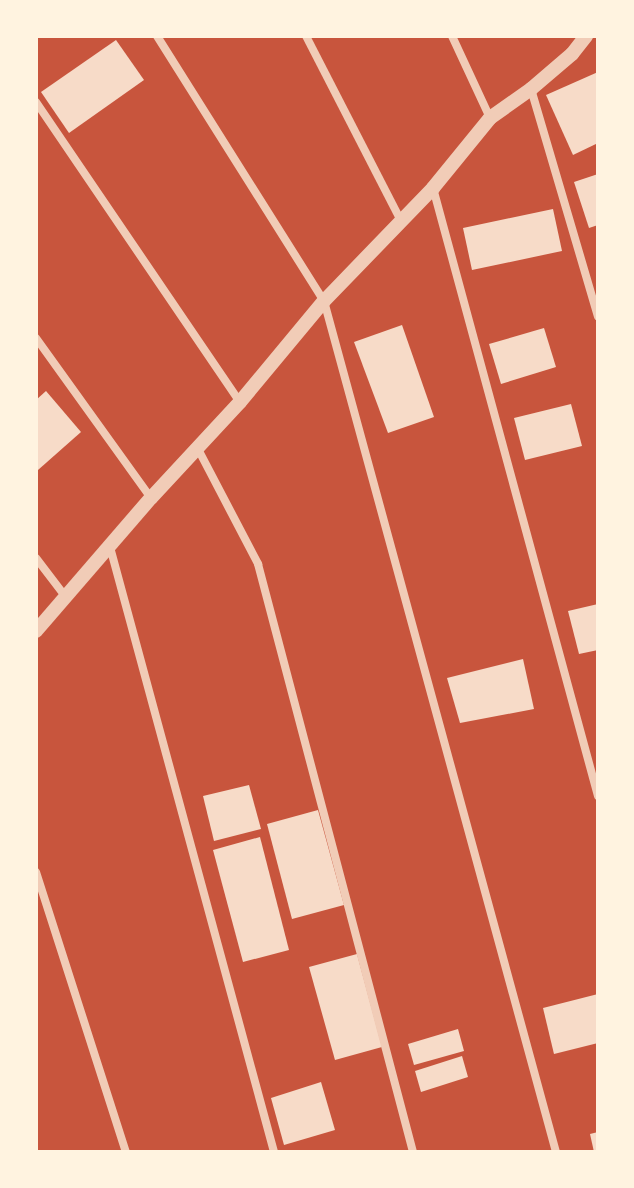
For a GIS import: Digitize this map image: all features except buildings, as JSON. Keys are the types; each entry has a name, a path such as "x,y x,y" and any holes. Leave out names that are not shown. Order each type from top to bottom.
{"street":[{"path":"157,36 324,301 556,1152"},
{"path":"306,36 402,223"},
{"path":"452,36 490,118"},
{"path":"36,631 151,498 240,402 324,301 433,188 490,118 572,54 586,36"},
{"path":"531,89 598,316"},
{"path":"36,102 240,402"},
{"path":"433,188 598,796"},
{"path":"36,338 151,498"},
{"path":"198,449 258,564 413,1152"},
{"path":"110,547 274,1152"},
{"path":"36,558 65,596"},
{"path":"36,872 126,1152"}]}
